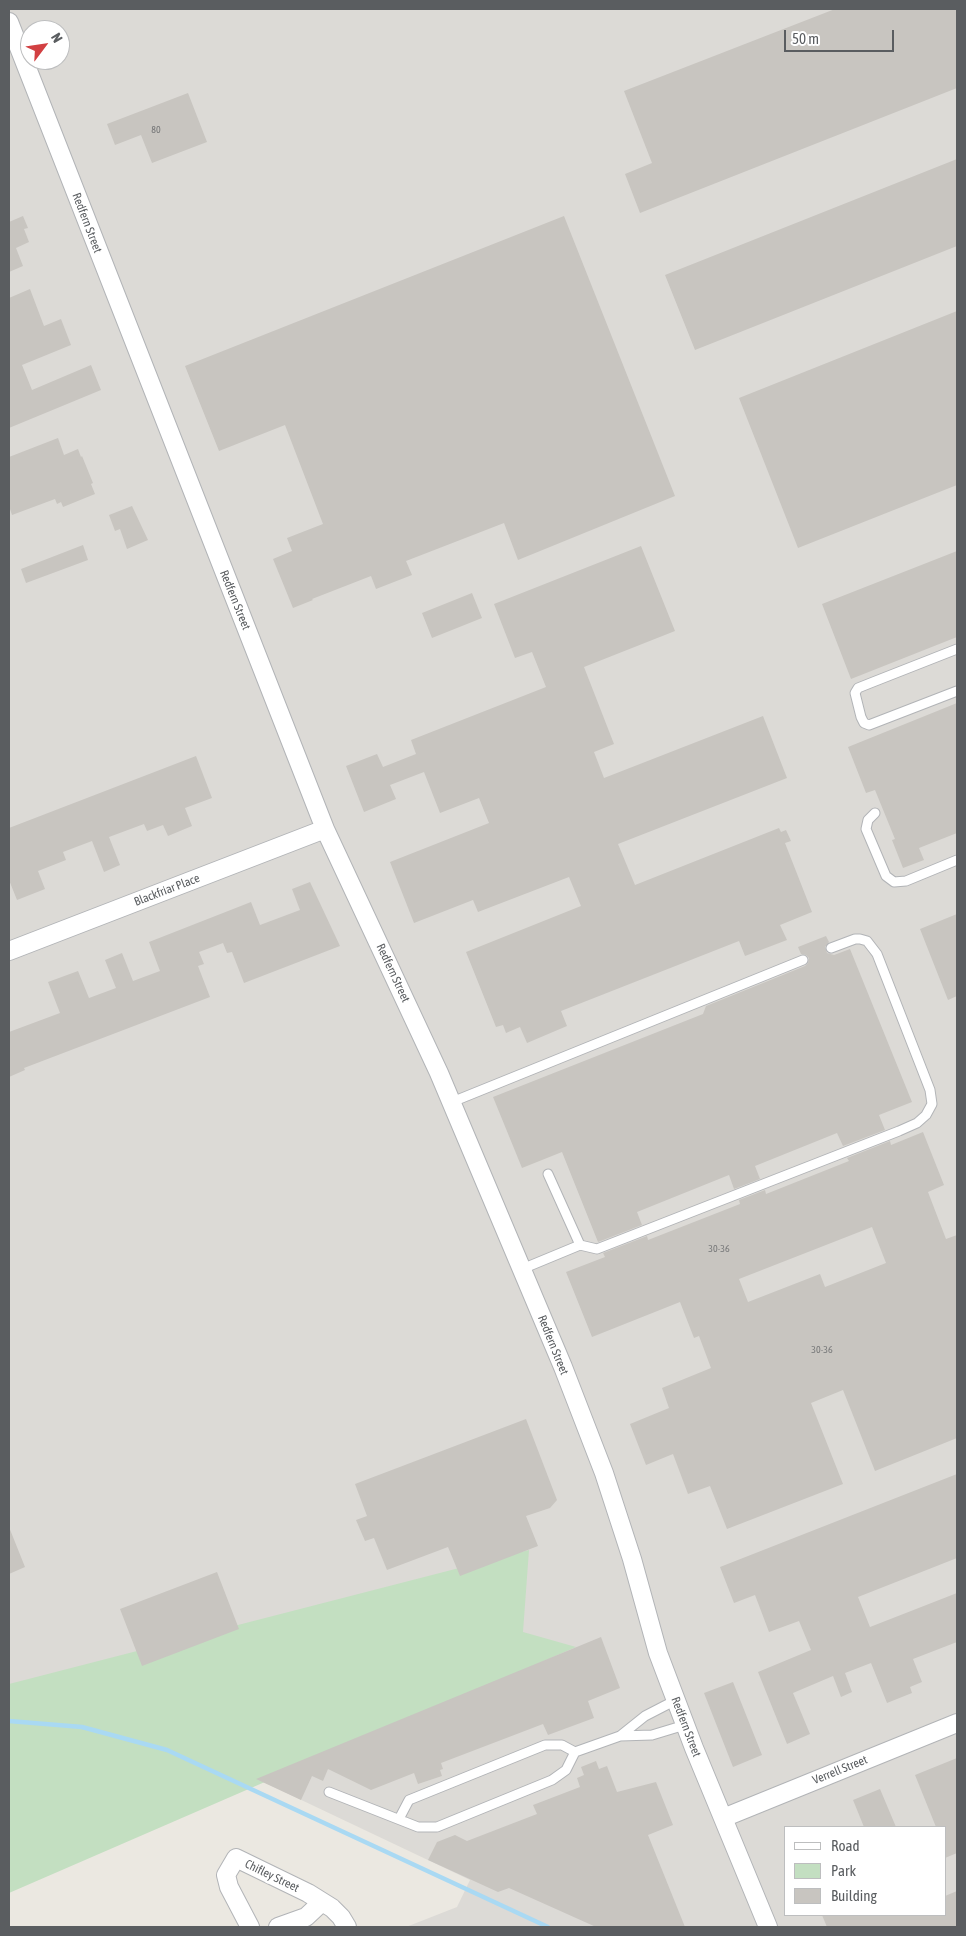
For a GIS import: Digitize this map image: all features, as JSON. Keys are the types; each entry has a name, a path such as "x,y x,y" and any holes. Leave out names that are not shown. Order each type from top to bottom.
{"street":[{"name":"Redfern Street","path":"9,22 325,829 452,1102 604,1473 632,1559 658,1653 685,1725 768,1927"},
{"name":"Blackfriar Place","path":"9,952 325,829"},
{"name":"Verrell Street","path":"724,1818 957,1723"},
{"name":"Chifley Street","path":"250,1927 229,1887 226,1875 236,1858 332,1908 347,1927"},
{"path":"278,1927 306,1917 322,1902"}],"lane":[{"path":"957,648 858,688 855,693 861,717 864,723 869,725 957,691"},
{"path":"875,813 868,820 866,829 886,876 894,882 906,881 957,860"},
{"path":"522,1269 580,1245 597,1249 899,1131 918,1123 926,1115 932,1104 930,1090 877,954 867,941 860,939 831,948"},
{"path":"452,1102 803,960"},
{"path":"548,1174 580,1245"},
{"path":"620,1736 645,1716 676,1700"},
{"path":"329,1792 418,1827 437,1827 552,1780 566,1770 575,1752 620,1736 652,1735 685,1725"},
{"path":"399,1819 410,1800 545,1745 562,1745 575,1752"}],"shaded area":[{"path":"9,9 957,9 957,1927 406,1927 457,1907 470,1880 255,1778 9,1702"}],"green space":[{"path":"529,1550 523,1632 576,1647 9,1893 9,1684"}],"building":[{"path":"835,9 957,9 957,88 640,213 625,174 652,163 624,91"},
{"path":"188,93 207,142 152,163 141,135 115,145 107,124"},
{"path":"957,159 957,246 695,350 665,275"},
{"path":"23,216 28,228 24,229 29,242 16,248 23,266 9,272 9,222"},
{"path":"564,216 675,496 518,560 504,523 406,561 412,575 376,589 371,576 293,608 273,559 292,551 287,538 323,524 285,425 219,451 185,366"},
{"path":"30,289 44,326 61,319 71,345 22,365 32,390 91,365 101,390 9,428 9,298"},
{"path":"957,311 957,485 798,548 739,398"},
{"path":"58,438 64,455 78,449 93,483 91,484 95,494 63,507 61,502 57,504 55,499 12,515 9,506 9,457"},
{"path":"132,506 148,540 127,549 120,529 115,531 109,515"},
{"path":"83,545 88,560 26,583 21,569"},
{"path":"641,546 675,631 584,667 614,744 594,752 604,778 763,716 787,778 618,844 635,885 779,828 781,832 786,830 791,841 785,843 812,912 780,925 787,940 745,956 739,941 561,1011 567,1026 527,1043 520,1027 506,1033 503,1025 496,1027 466,952 581,906 569,877 478,912 473,900 414,923 390,862 489,823 479,798 440,813 424,772 390,785 396,799 364,812 346,766 377,754 383,767 416,754 411,740 546,687 532,652 515,658 494,604"},
{"path":"957,551 957,637 851,679 822,604"},
{"path":"472,593 482,618 432,638 422,613"},
{"path":"957,703 957,833 919,848 924,860 903,868 892,840 895,839 875,790 866,793 848,747"},
{"path":"196,756 212,798 185,808 192,826 168,836 163,825 147,831 144,824 109,837 120,865 104,872 92,841 63,852 66,860 38,871 45,889 17,900 9,880 9,828"},
{"path":"310,882 340,946 244,983 232,952 227,953 223,943 199,952 204,964 198,966 210,997 24,1068 25,1070 9,1077 9,1032 60,1013 48,982 78,971 89,998 116,988 105,960 122,953 133,981 160,971 149,942 251,902 260,925 300,910 292,889"},
{"path":"957,914 957,996 948,1000 920,929"},
{"path":"826,936 829,942 825,947 827,953 834,955 850,949 912,1102 879,1115 885,1130 843,1146 837,1133 755,1166 760,1179 734,1189 729,1175 637,1212 642,1225 598,1242 562,1152 522,1168 493,1097 703,1014 706,1006 805,966 809,958 801,954 798,947"},
{"path":"923,1132 944,1185 928,1192 946,1239 957,1235 957,1438 875,1471 843,1390 811,1403 843,1484 727,1529 710,1486 688,1494 673,1454 646,1465 630,1424 669,1408 662,1388 711,1368 699,1336 694,1338 680,1302 592,1337 566,1272 605,1257 603,1253 647,1236 648,1240 740,1204 739,1200 765,1190 766,1194 849,1161 847,1158 890,1141 891,1145","holes":["872,1227 886,1263 825,1287 820,1274 748,1302 739,1279"]},
{"path":"526,1419 557,1500 550,1508 526,1516 538,1546 460,1576 448,1547 387,1570 374,1538 365,1541 356,1520 367,1516 355,1484"},
{"path":"957,1474 957,1558 858,1597 870,1627 957,1593 957,1642 913,1659 922,1682 910,1687 912,1693 887,1703 871,1663 845,1673 852,1692 841,1697 833,1676 793,1693 810,1734 787,1744 758,1672 811,1650 799,1621 769,1632 755,1595 734,1603 720,1567"},
{"path":"9,1527 25,1567 9,1574"},
{"path":"217,1572 239,1629 142,1666 120,1609"},
{"path":"601,1637 620,1688 588,1701 594,1718 548,1735 543,1724 441,1763 443,1769 440,1770 442,1776 418,1784 414,1773 371,1790 328,1769 323,1781 312,1776 301,1800 256,1779"},
{"path":"733,1682 762,1755 733,1767 704,1693"},
{"path":"957,1758 957,1853 946,1858 946,1826 936,1826 915,1775"},
{"path":"596,1761 599,1769 607,1766 617,1792 656,1782 673,1825 648,1835 685,1927 596,1927 509,1888 498,1892 428,1860 437,1842 455,1835 467,1841 537,1814 533,1805 580,1787 577,1778 584,1775 581,1767"},
{"path":"880,1789 896,1826 864,1826 853,1800"},
{"path":"957,1891 957,1927 827,1927 822,1916 946,1916 946,1896"}],"waterway":[{"path":"9,1721 82,1727 167,1750 548,1927"}]}
